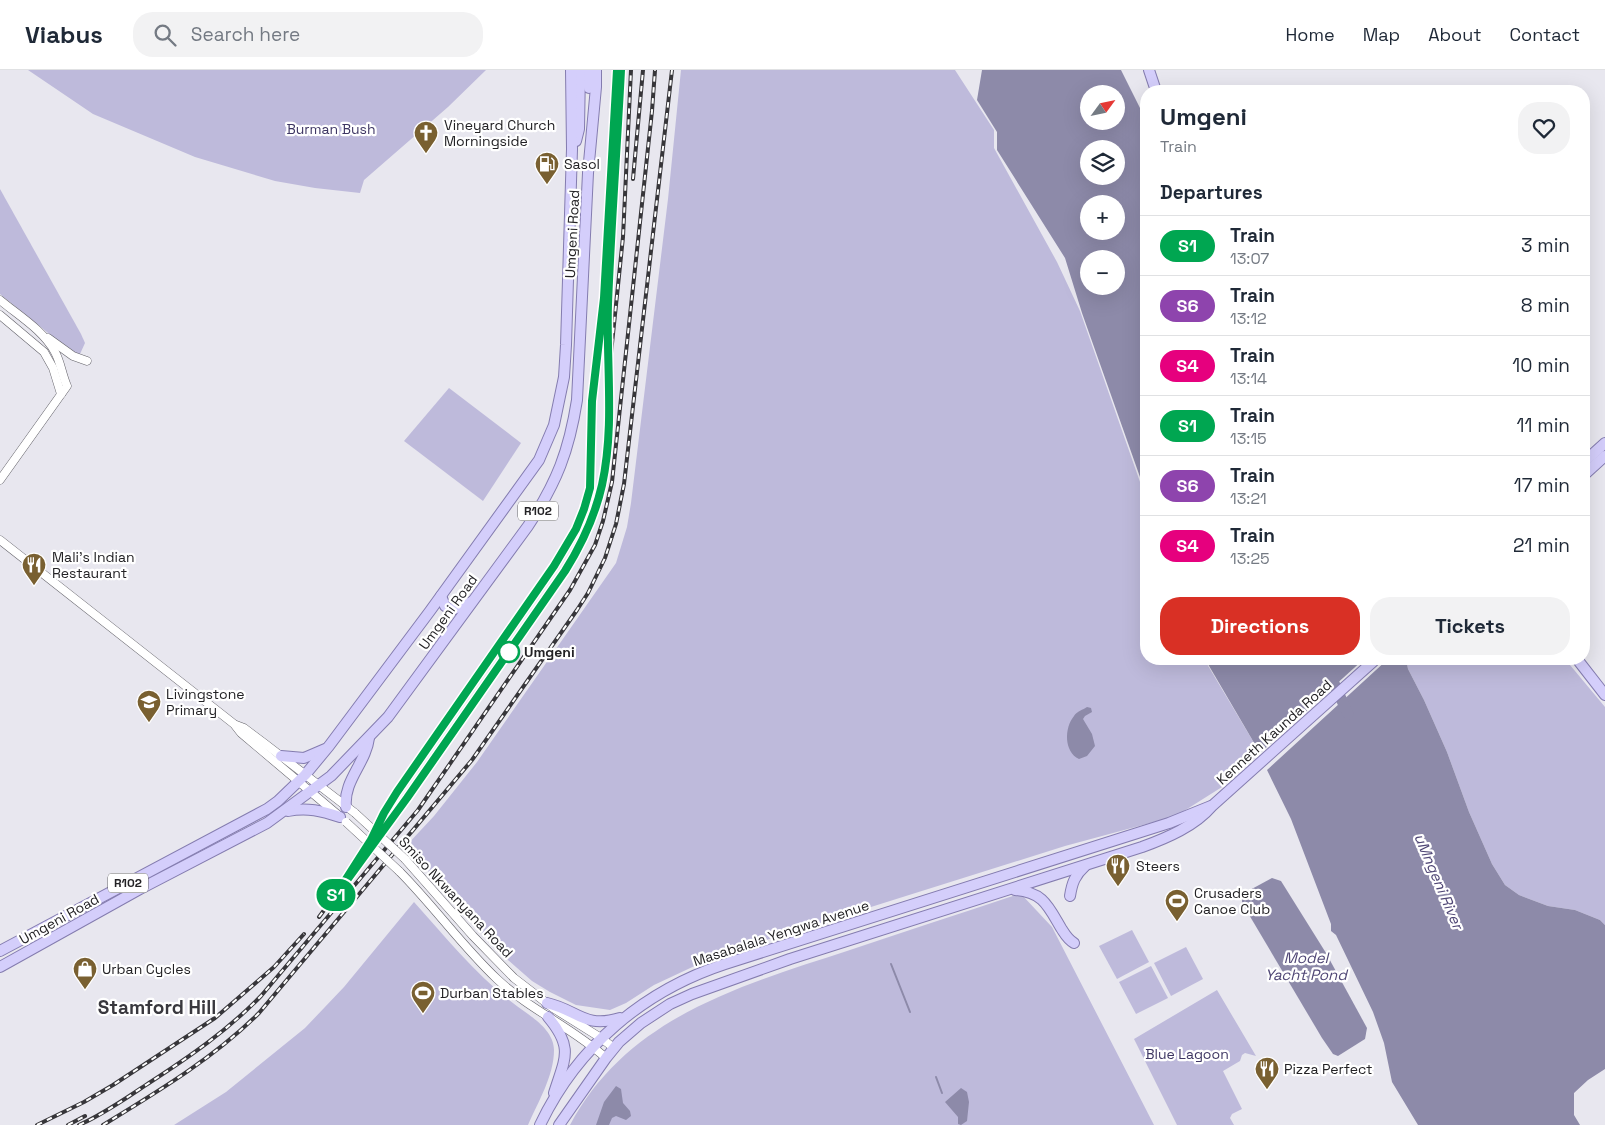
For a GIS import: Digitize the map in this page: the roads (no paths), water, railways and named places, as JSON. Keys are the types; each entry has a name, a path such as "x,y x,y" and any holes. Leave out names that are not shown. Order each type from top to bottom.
{"main road":[{"name":"Umgeni Road","path":"2,948 256,815 278,801 302,778 329,746 539,460 554,425 564,377 572,149 571,70"},
{"path":"572,149 579,128 580,70"},
{"path":"589,70 591,137"},
{"name":"Umgeni Road","path":"0,967 149,884 267,823 331,776 388,717 528,526 546,498 560,469 568,447 577,400 596,70"},
{"path":"1149,70 1154,85"},
{"path":"1590,457 1605,443"},
{"path":"1590,470 1605,456"},
{"path":"441,596 446,606 452,610 472,602"},
{"name":"Kenneth Kaunda Road","path":"1062,873 1170,836 1204,816 1212,806 1369,665"},
{"path":"1582,665 1605,696"},
{"path":"350,810 345,794 366,753 369,738"},
{"path":"281,756 304,758 329,746"},
{"name":"Kenneth Kaunda Road","path":"1058,859 1169,823 1212,806"},
{"path":"282,813 300,809 311,809 343,819"},
{"name":"Masabalala Yengwa Avenue","path":"540,1125 550,1103 601,1038 626,1016 661,992 706,970 1058,859"},
{"path":"1070,896 1073,881 1085,865"},
{"name":"Masabalala Yengwa Avenue","path":"560,1125 614,1048 656,1012 692,994 790,959 1062,873"},
{"path":"1009,890 1025,891 1040,898 1048,906 1066,937 1074,943"},
{"path":"547,1003 598,1022 608,1022 626,1016"},
{"path":"548,1017 561,1036 566,1052 550,1103"}],"street":[{"path":"0,300 73,356 87,361"},
{"path":"0,315 44,352 61,394"},
{"path":"31,340 34,342 40,338 36,329"},
{"path":"0,480 67,386 55,352 36,329"},
{"name":"Smiso Nkwanyana Road","path":"0,540 234,724 241,733 315,789 343,819 399,870 498,980 548,1017 594,1047 606,1058"},
{"name":"Smiso Nkwanyana Road","path":"234,724 244,728 281,756 302,778"},
{"name":"Smiso Nkwanyana Road","path":"315,789 350,810 405,859 496,961 547,1003 614,1048"}],"water":[{"path":"982,70 1121,70 1140,108 1140,477 1082,313 1065,258 997,150 997,132 977,100"},
{"path":"1209,665 1357,665 1260,753"},
{"path":"1381,665 1407,665 1447,752 1469,812 1492,864 1505,885 1519,895 1548,906 1575,910 1600,920 1605,925 1605,1069 1588,1080 1574,1093 1574,1115 1580,1125 1418,1125 1392,1082 1384,1043 1373,1012 1336,935 1331,931 1331,924 1291,819 1267,770"},
{"path":"1087,707 1091,708 1092,712 1083,719 1092,734 1095,746 1087,756 1079,759 1070,751 1067,733 1075,714"},
{"name":"Model Yacht Pond","path":"1272,878 1281,881 1326,953 1367,1028 1365,1039 1338,1056 1333,1054 1322,1038 1242,903 1242,897 1248,891"},
{"path":"616,1086 621,1089 623,1103 630,1111 631,1116 626,1120 616,1116 612,1118 609,1125 596,1125 604,1102"},
{"path":"961,1088 967,1092 969,1102 967,1121 961,1125 958,1124 958,1117 945,1102"}],"waterway":[{"name":"uMngeni River","path":"1326,665 1348,714"},
{"path":"891,964 910,1012"},
{"path":"936,1077 942,1093"}],"railway":[{"path":"372,837 397,792 554,566 576,529 584,509 590,488 593,401 604,299 617,70"},
{"path":"319,917 407,798 565,571 584,537 592,517 602,485 606,460 610,363 623,237 631,70"},
{"path":"633,179 643,70"},
{"path":"79,1125 115,1106 193,1053 235,1021 261,996 418,810 570,590 595,545 612,482 655,70"},
{"path":"103,1125 204,1060 259,1013 472,760 588,593 605,558 616,524 624,484 672,70"},
{"path":"37,1125 84,1102 113,1085 215,1018 274,967 304,934"},
{"path":"68,1125 85,1116"}],"train":[{"name":"S1","path":"617,70 604,298 592,401 592,466 587,501 576,529 554,566 397,792 371,840 334,898 407,798 565,571 584,537 596,507 606,460 609,415 608,310 621,70"}],"place":[{"name":"Vineyard Church Morningside","path":"426,154"},
{"name":"Sasol","path":"547,185"},
{"name":"Mali's Indian Restaurant","path":"34,586"},
{"name":"Umgeni","path":"509,652"},
{"name":"Livingstone Primary","path":"149,723"},
{"name":"Steers","path":"1118,887"},
{"name":"Crusaders Canoe Club","path":"1177,922"},
{"name":"Urban Cycles","path":"85,990"},
{"name":"Durban Stables","path":"423,1014"},
{"name":"Pizza Perfect","path":"1267,1090"}],"district":[{"name":"Stamford Hill","path":"157,1007"}],"park label":[{"name":"Burman Bush","path":"331,129"},
{"name":"Blue Lagoon","path":"1187,1054"}]}
